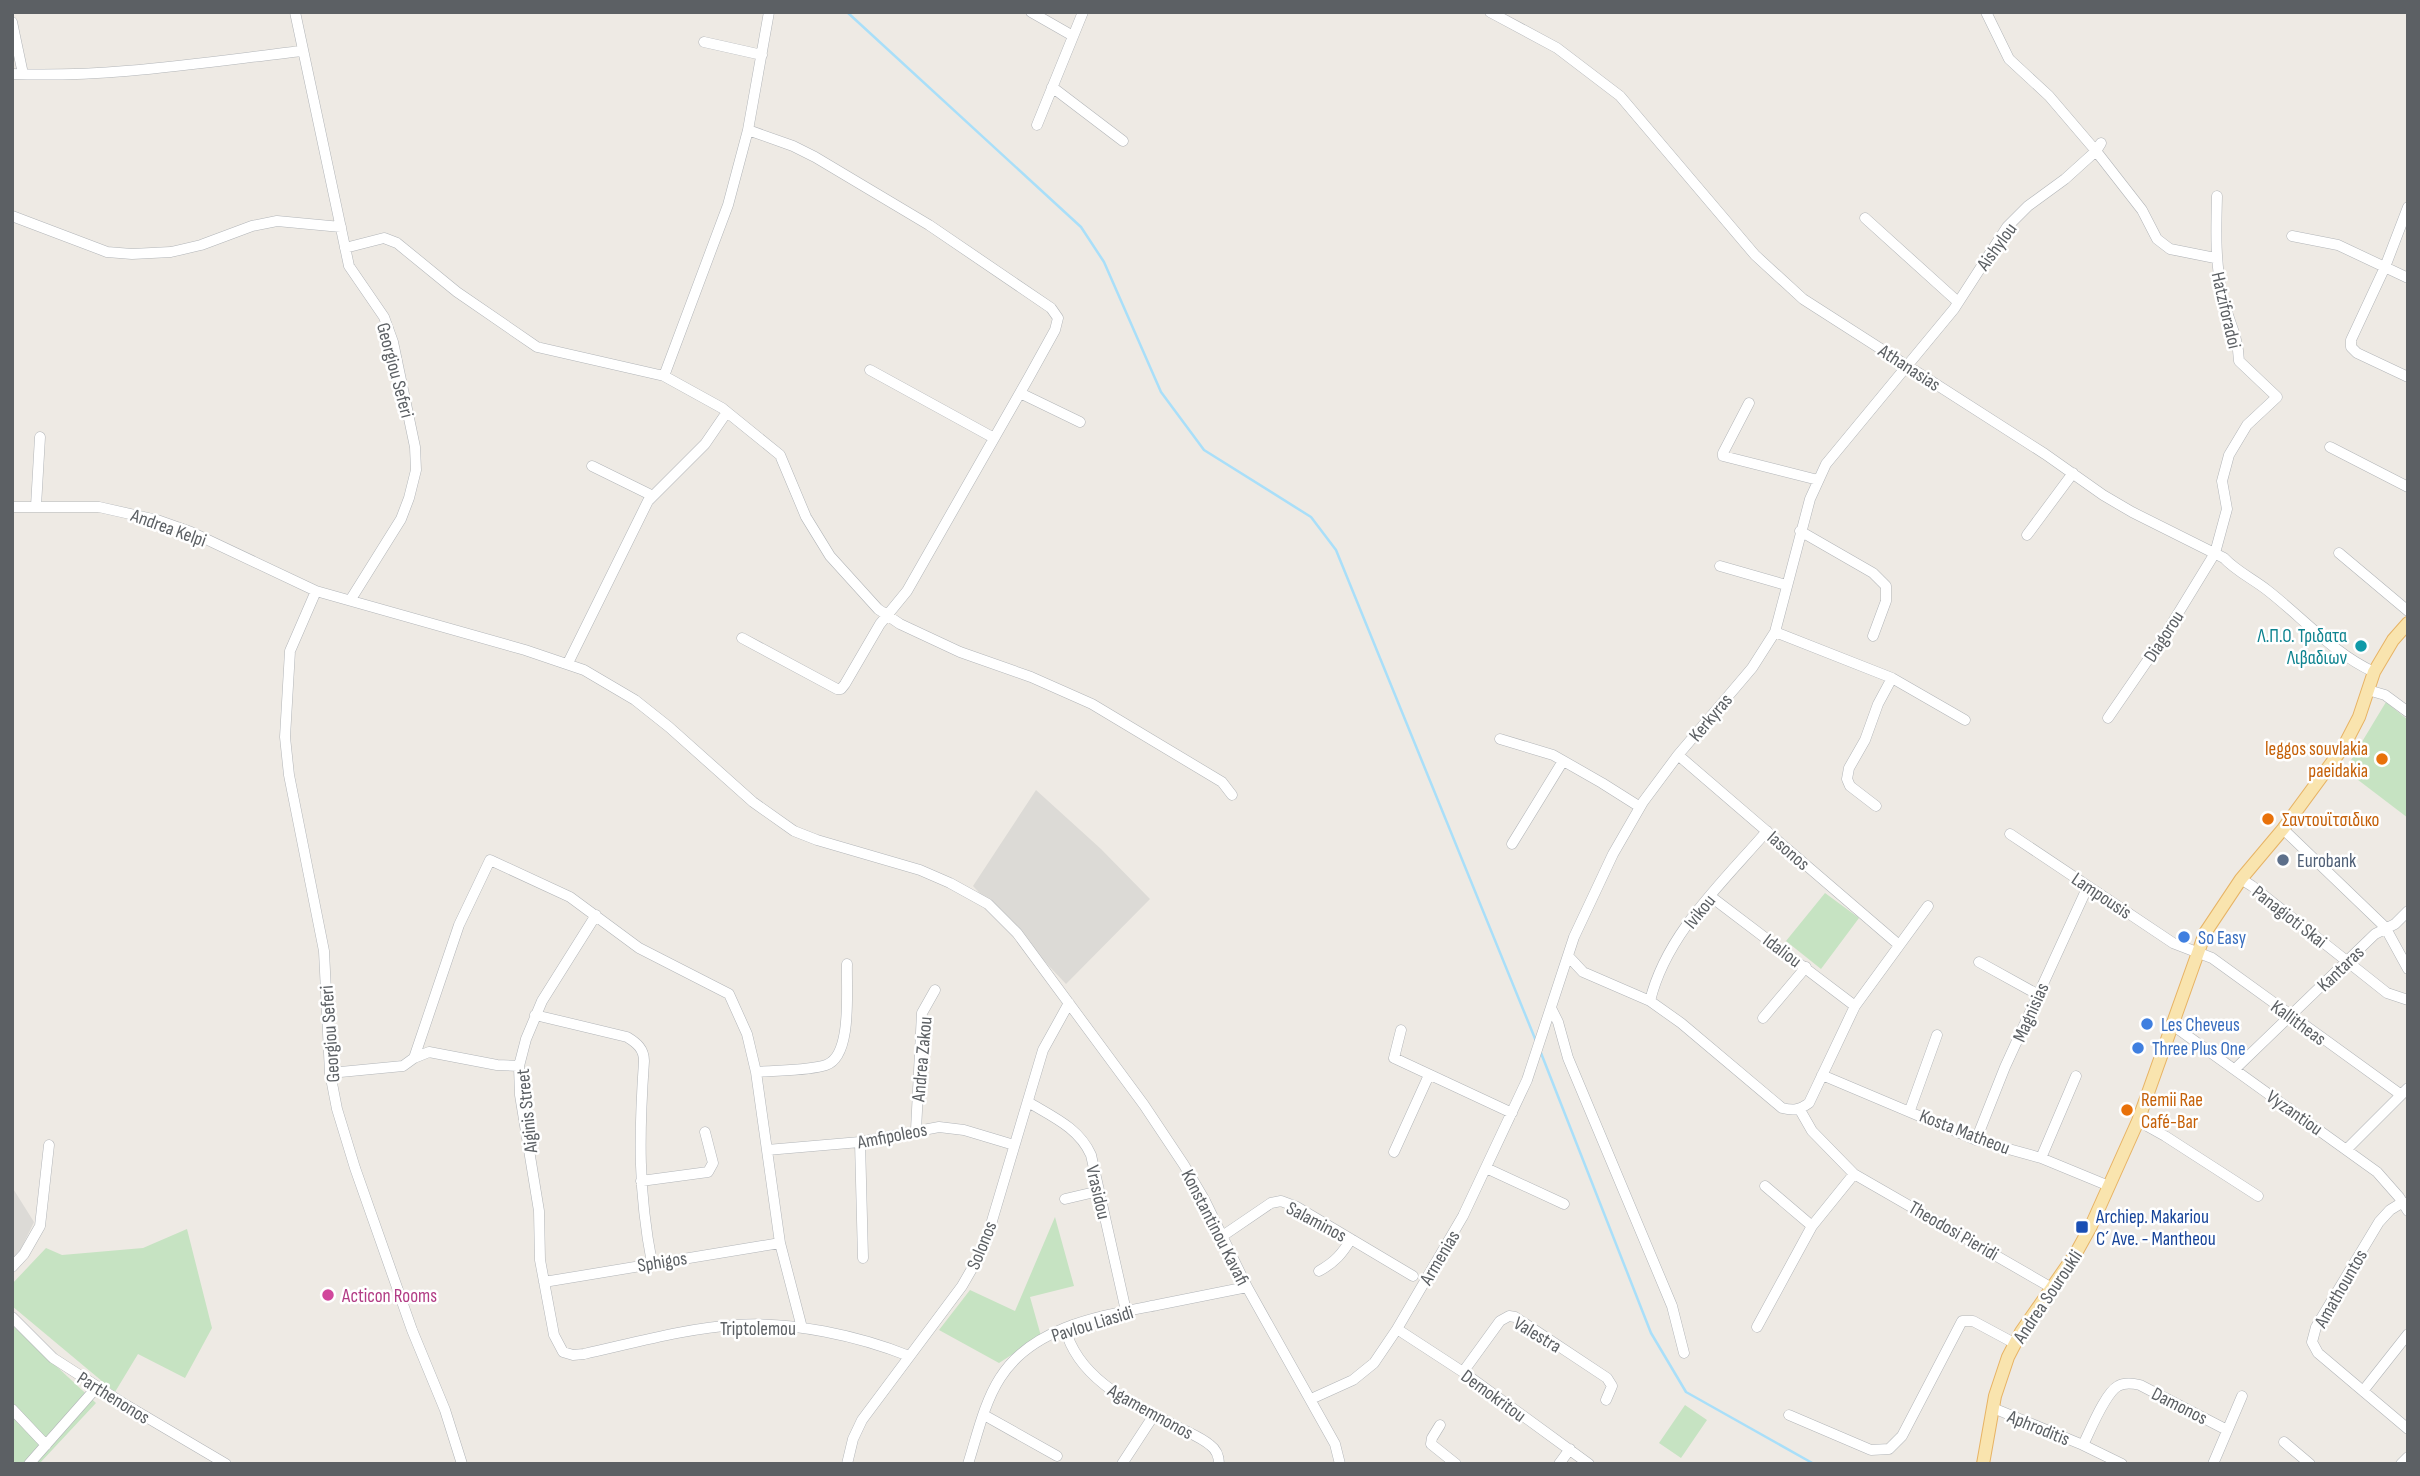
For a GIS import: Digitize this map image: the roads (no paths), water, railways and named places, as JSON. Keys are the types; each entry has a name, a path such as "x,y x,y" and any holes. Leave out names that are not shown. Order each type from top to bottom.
{"main road":[{"name":"Andrea Souroukli","path":"1983,1464 1998,1382 2014,1343 2076,1253 2109,1186 2138,1121 2197,953 2212,920 2349,738 2374,673 2393,640 2408,623"}],"street":[{"name":"Georgiou Seferi","path":"295,12 349,266 384,317 393,342 415,447 416,470 401,519 351,599"},
{"path":"664,376 728,205 748,130 769,12"},
{"path":"1031,12 1073,36"},
{"path":"1037,125 1083,12"},
{"name":"Athanasias","path":"1490,12 1557,48 1620,96 1755,256 1803,299 2132,512 2215,553 2268,590 2345,655 2374,673"},
{"path":"1990,14 2009,59 2099,147 2142,210 2152,233 2162,245 2215,258"},
{"path":"12,22 18,74 148,68 302,51"},
{"path":"704,42 762,55"},
{"path":"1052,87 1123,141"},
{"path":"742,638 832,687 841,689 887,615 901,602 1057,324 1056,313 929,225 815,157 748,130"},
{"name":"Aishylou","path":"1908,365 1958,302 2007,227 2099,147"},
{"name":"Hatziforadoi","path":"2215,553 2227,509 2222,481 2229,455 2247,425 2277,397 2239,361 2238,341 2226,308 2215,258 2217,196"},
{"path":"2408,207 2385,267 2351,340 2351,347 2357,353 2408,377"},
{"path":"12,216 107,252 132,254 191,247 252,226 276,221 341,227"},
{"path":"1865,218 1958,302"},
{"path":"2292,236 2338,245 2408,278"},
{"path":"345,248 384,238 397,243 457,292 537,347 664,376 727,412 780,455 806,517 830,556 878,609 900,624 960,652 1031,677 1092,704 1222,782 1233,795"},
{"name":"Kerkyras","path":"1527,1080 1574,937 1612,854 1640,807 1678,755 1752,668 1775,632 1800,531 1818,480 1837,449 1908,365"},
{"path":"870,370 994,438"},
{"path":"1020,393 1080,422"},
{"path":"1749,403 1723,456 1818,480"},
{"path":"568,663 648,501 705,444 727,412"},
{"path":"36,506 40,437"},
{"path":"2330,447 2408,487"},
{"path":"592,466 653,496"},
{"path":"2027,535 2073,473"},
{"name":"Andrea Kelpi","path":"12,507 99,507 157,520 191,532 316,591 568,663"},
{"path":"1800,531 1873,573 1886,586 1886,601 1873,636"},
{"name":"Diagorou","path":"2108,718 2163,638 2215,553"},
{"path":"2339,553 2408,611"},
{"path":"1720,566 1786,585"},
{"name":"Georgiou Seferi","path":"316,591 290,651 285,737 289,775 324,951 330,1073 337,1108 355,1168 412,1330 445,1410 462,1464"},
{"path":"1775,632 1892,678 1965,720"},
{"name":"Konstantinou Kavafi","path":"568,663 611,684 635,700 752,802 794,831 920,870 950,883 988,904 1017,933 1184,1165 1204,1199 1247,1287 1335,1444 1340,1464"},
{"path":"1876,806 1850,786 1847,772 1865,740 1878,704 1892,678"},
{"path":"2368,690 2385,695 2408,712"},
{"path":"1500,739 1553,755 1640,807"},
{"name":"Iasonos","path":"1678,755 1899,945"},
{"path":"1512,844 1563,761"},
{"path":"2283,829 2385,927 2408,969"},
{"name":"Ivikou","path":"1650,1001 1654,985 1668,955 1685,928 1767,831"},
{"name":"Lampousis","path":"2010,834 2173,943 2197,953"},
{"path":"414,1058 460,925 490,860 570,897 639,948 729,994 747,1034 757,1072 780,1243 802,1328"},
{"name":"Panagioti Skai","path":"2241,879 2387,993 2408,1000"},
{"name":"Magnisias","path":"1976,1140 2038,994 2088,886"},
{"name":"Idaliou","path":"1710,896 1855,1006"},
{"path":"1569,957 1583,972 1650,1001 1681,1023 1782,1108 1800,1110 1809,1103 1855,1006 1928,906"},
{"name":"Kantaras","path":"2235,1069 2347,961 2385,927 2395,924 2408,911"},
{"name":"Aiginis Street","path":"563,1352 554,1335 540,1260 539,1211 520,1095 519,1066 535,1015 551,984 596,915"},
{"name":"Kallitheas","path":"2197,953 2212,958 2291,1016 2404,1091"},
{"path":"1979,962 2038,994"},
{"path":"757,1072 820,1066 835,1059 842,1049 845,1037 848,964"},
{"path":"1763,1018 1806,967"},
{"name":"Andrea Zakou","path":"916,1130 922,1013 935,990"},
{"name":"Solonos","path":"848,1464 853,1439 862,1420 962,1286 977,1260 989,1231 1043,1050 1069,1003"},
{"path":"1550,1012 1558,1022 1568,1058 1672,1306 1685,1353"},
{"path":"535,1015 627,1037 640,1047 644,1061 639,1127 641,1181 644,1221 652,1263"},
{"name":"Vyzantiou","path":"2171,1024 2377,1172 2405,1206"},
{"path":"1401,1030 1394,1058 1512,1113"},
{"path":"1910,1110 1937,1035"},
{"path":"330,1073 403,1066 429,1052 497,1065 519,1066"},
{"path":"1394,1152 1429,1075"},
{"name":"Kosta Matheou","path":"1822,1075 1976,1140 2040,1158 2109,1186"},
{"path":"2040,1158 2076,1076"},
{"name":"Armenias","path":"1311,1399 1340,1387 1364,1372 1382,1352 1463,1216 1527,1080"},
{"path":"2347,1149 2404,1091"},
{"name":"Vrasidou","path":"1028,1102 1069,1127 1082,1139 1091,1155 1126,1311"},
{"name":"Theodosi Pieridi","path":"1800,1110 1812,1131 1854,1174 2052,1288"},
{"path":"2138,1121 2258,1196"},
{"name":"Amfipoleos","path":"767,1150 860,1142 916,1130 951,1127 1014,1144"},
{"path":"641,1181 708,1172 713,1163 705,1132"},
{"path":"860,1142 863,1258"},
{"path":"12,1267 29,1247 40,1226 49,1145"},
{"path":"1486,1168 1564,1205"},
{"path":"1757,1326 1812,1226 1854,1174"},
{"path":"1765,1186 1812,1226"},
{"path":"1065,1199 1099,1191"},
{"name":"Salaminos","path":"1221,1237 1268,1205 1281,1201 1297,1207 1413,1276"},
{"name":"Amathountos","path":"2405,1206 2386,1213 2379,1222 2312,1337 2312,1346 2408,1429"},
{"path":"1319,1271 1342,1255 1351,1239"},
{"name":"Sphigos","path":"544,1282 780,1243"},
{"name":"Pavlou Liasidi","path":"968,1464 999,1380 1012,1363 1042,1339 1065,1328 1126,1311 1247,1287"},
{"name":"Valestra","path":"1463,1372 1500,1321 1509,1316 1515,1317 1607,1378 1612,1386 1606,1399"},
{"name":"Parthenonos","path":"12,1317 53,1358 226,1464"},
{"path":"1789,1415 1871,1450 1886,1450 1894,1446 1908,1428 1962,1321 1973,1321 2014,1343"},
{"name":"Triptolemou","path":"563,1352 584,1354 709,1328 738,1325 802,1328 863,1341 909,1356"},
{"name":"Agamemnonos","path":"1065,1328 1074,1352 1101,1383 1154,1415 1207,1442 1219,1460"},
{"name":"Demokritou","path":"1397,1329 1463,1372 1589,1464"},
{"path":"2363,1391 2408,1334"},
{"name":"Damonos","path":"2083,1445 2113,1390 2127,1383 2140,1385 2227,1430"},
{"path":"29,1464 97,1387"},
{"path":"2213,1464 2242,1396"},
{"path":"12,1409 46,1445"},
{"name":"Aphroditis","path":"1993,1409 2083,1445 2122,1464"},
{"path":"984,1415 1057,1456"},
{"path":"1122,1464 1154,1415"},
{"path":"1440,1425 1431,1444 1456,1464"},
{"path":"2284,1442 2310,1464"},
{"path":"1559,1464 1570,1449"},
{"path":"2401,1464 2408,1457"}],"waterway":[{"path":"847,12 1081,227 1104,262 1161,392 1204,450 1311,517 1336,550 1536,1041"},
{"path":"1541,1053 1651,1333 1686,1392 1814,1464"}],"place":[{"name":"Λ.Π.Ο. Τριδατα Λιβαδιων","path":"2361,646"},
{"name":"leggos souvlakia paeidakia","path":"2382,759"},
{"name":"Σαντουϊτσιδικο","path":"2268,819"},
{"name":"Eurobank","path":"2283,860"},
{"name":"So Easy","path":"2184,937"},
{"name":"Les Cheveus","path":"2147,1024"},
{"name":"Three Plus One","path":"2138,1048"},
{"name":"Remii Rae Café-Bar","path":"2127,1110"},
{"name":"Archiep. Makariou C´ Ave. - Mantheou","path":"2082,1227"},
{"name":"Acticon Rooms","path":"328,1295"}]}
